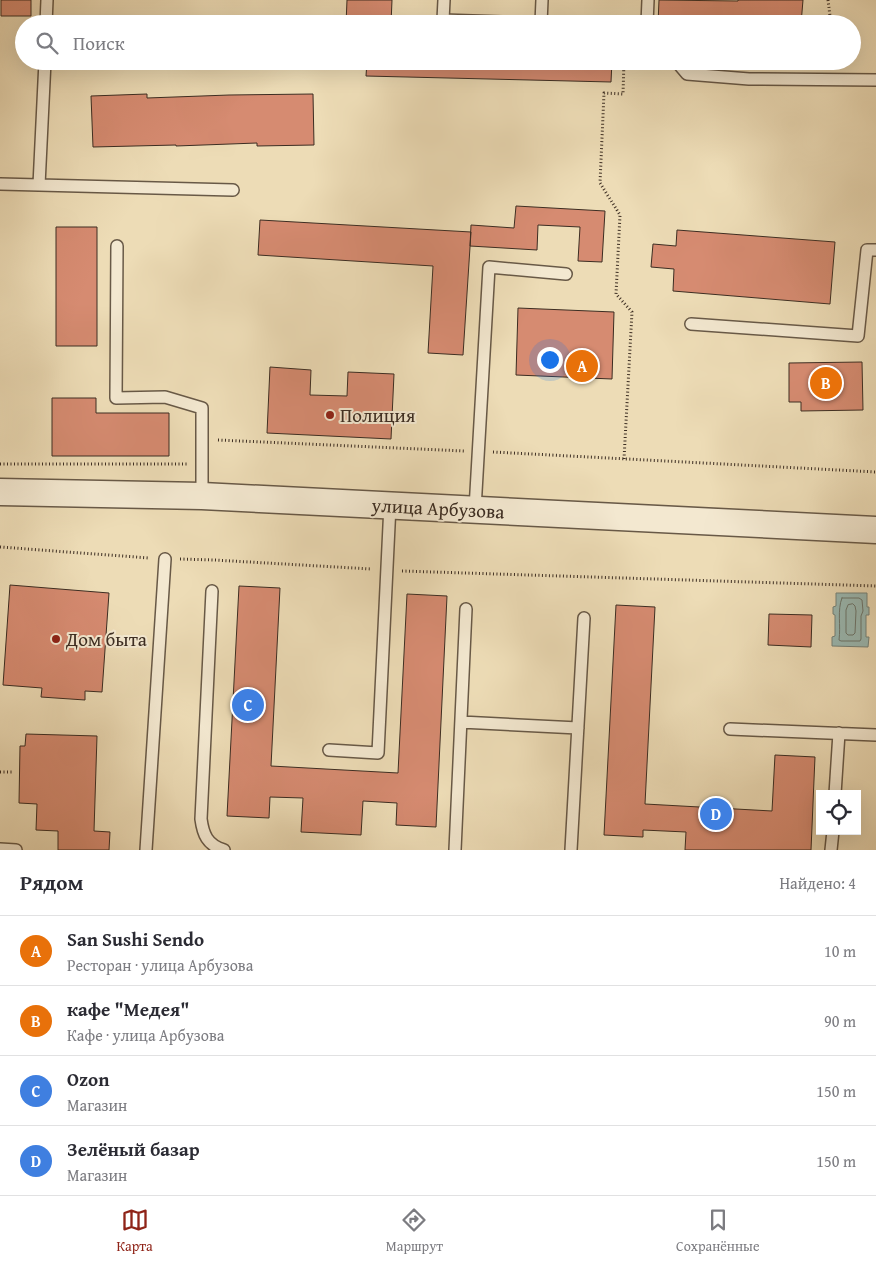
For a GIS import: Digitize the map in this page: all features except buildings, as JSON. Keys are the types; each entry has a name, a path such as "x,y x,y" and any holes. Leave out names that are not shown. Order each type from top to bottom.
{"street":[{"name":"улица Арбузова","path":"0,492 202,496 876,530"}],"lane":[{"path":"47,15 48,0"},
{"path":"443,15 444,0"},
{"path":"541,15 542,0"},
{"path":"647,15 648,0"},
{"path":"39,185 45,70"},
{"path":"684,70 687,74 749,80 876,80"},
{"path":"0,184 233,190"},
{"path":"117,246 116,398 165,398 202,408 202,496"},
{"path":"691,324 858,336 867,250 876,250"},
{"path":"475,510 489,267 566,274"},
{"path":"329,750 378,753 390,505"},
{"path":"146,850 164,559"},
{"path":"212,591 201,819 207,840 224,850"},
{"path":"455,850 466,609"},
{"path":"571,850 584,618"},
{"path":"461,722 578,728"},
{"path":"730,729 876,735"},
{"path":"835,790 839,733"},
{"path":"832,850 833,835"},
{"path":"0,850 16,850"}],"path":[{"path":"828,0 830,15"},
{"path":"624,70 623,94 604,93 600,183 620,214 616,294 632,312 624,458"},
{"path":"202,440 478,451 876,472"},
{"path":"0,464 202,464"},
{"path":"0,547 164,559 387,570 876,586"},
{"path":"0,772 13,772"}],"water":[{"path":"836,593 867,593 869,615 866,615 866,637 869,637 868,647 832,646 832,637 835,636 833,607 836,606"}],"place":[{"name":"San Sushi Sendo","path":"582,366"},
{"name":"кафе \"Медея\"","path":"826,383"},
{"name":"Полиция","path":"330,415"},
{"name":"Дом быта","path":"56,639"},
{"name":"Ozon","path":"248,705"},
{"name":"Зелёный базар","path":"716,814"}]}
